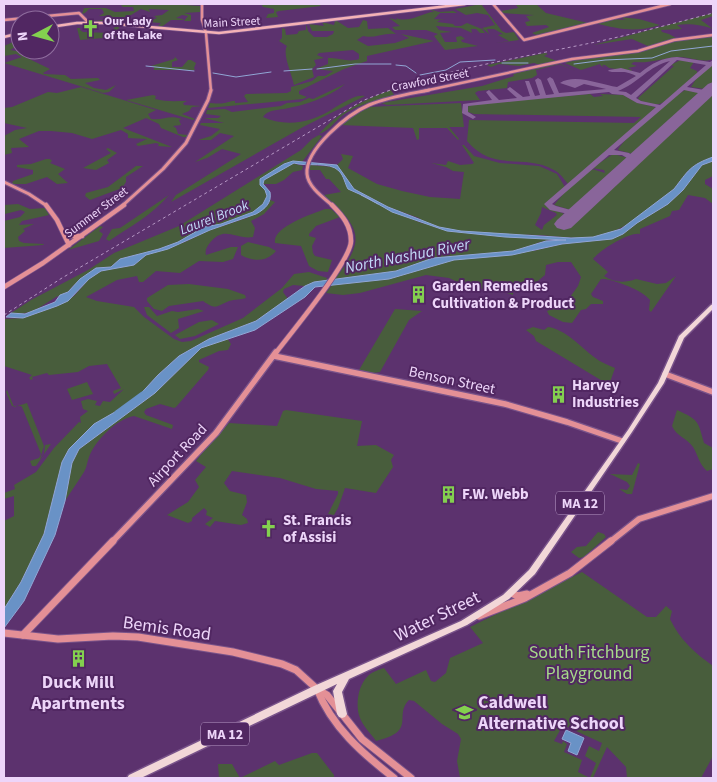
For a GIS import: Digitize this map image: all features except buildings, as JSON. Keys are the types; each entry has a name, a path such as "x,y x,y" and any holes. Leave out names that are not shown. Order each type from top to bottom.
{"highway":[{"name":"MA 12","path":"665,374 680,337 713,306"},
{"name":"Water Street","path":"132,778 317,689 478,616 512,593 544,556 654,396 665,374"},
{"path":"342,714 337,691 343,680 348,676"}],"main road":[{"name":"Summer Street","path":"4,287 82,236 138,194 189,140 211,94 206,33 202,22 202,4"},
{"name":"Main Street","path":"4,20 78,13 89,23 215,33 260,30 465,4"},
{"path":"493,4 524,40 670,4"},
{"path":"60,26 89,23"},
{"name":"Crawford Street","path":"333,277 350,250 352,233 344,217 312,184 308,176 307,164 313,153 346,117 359,108 380,100 577,58 638,52 674,40 713,35"},
{"path":"4,182 44,202 52,211 69,245"},
{"path":"65,236 82,236"},
{"name":"Airport Road","path":"23,635 58,595 216,433 333,277"},
{"name":"Benson Street","path":"274,356 505,404 567,422 622,441"},
{"path":"665,374 713,392"},
{"path":"478,616 505,607 537,592 580,567 624,529 639,519 713,496"},
{"path":"512,593 520,596 537,592"},
{"name":"Bemis Road","path":"4,633 58,639 113,636 138,637 266,659 296,670 317,689 327,694 362,739 411,778"},
{"path":"317,689 320,698 350,740 394,778"}],"green space":[{"path":"120,4 195,4 185,5 200,6 200,12 184,13 191,15 191,21 184,21 188,16 182,15 176,18 184,19 171,20 160,28 157,27 161,23 147,22 157,18 154,16 162,15 169,10 149,9 150,12 141,9 131,15 109,22 94,21 103,20 108,16 99,16 104,13 102,9 89,9 82,14 84,8 106,8 115,12 134,11 133,7 123,7"},
{"path":"261,4 318,4 321,6 279,11 276,12 278,17 266,18 268,14 274,13 274,9 263,7"},
{"path":"481,4 502,31 506,33 514,32 519,40 496,43 509,41 498,35 503,34 494,29 487,29 489,34 482,28 495,25 488,15 477,13 466,15 455,9"},
{"path":"506,4 536,4 546,13 588,23 536,35 532,33 549,27 546,25 527,26 525,22 530,21 526,16 534,15 502,13 501,11 518,8 516,5"},
{"path":"429,9 439,12 453,11 450,9 457,13 440,13 434,19 446,20 437,22 453,24 455,26 467,23 482,29 485,33 480,33 476,29 471,29 472,33 461,28 436,26 439,30 452,32 440,33 445,42 457,42 456,37 461,36 465,39 461,40 462,42 478,46 445,50 434,36 438,34 426,30 395,30 392,27 400,26 389,18 397,20 396,18 406,19 434,12"},
{"path":"713,13 713,16 701,20 713,29 705,26 677,25 682,29 661,30 676,38 650,47 632,39 593,45"},
{"path":"620,17 639,19 660,25 642,29 627,29 594,23 612,19 626,20"},
{"path":"363,20 367,21 368,29 388,28 396,34 363,36 357,40 368,46 395,43 409,38 401,34 434,41 367,56 367,61 344,69 299,91 299,94 307,97 303,99 208,108 210,103 248,102 244,96 246,94 287,93 291,91 291,87 312,81 318,76 325,76 333,71 315,69 328,64 328,58 359,59 359,54 353,50 319,53 317,55 324,58 314,60 316,65 312,69 314,77 294,85 286,59 287,46 279,41 282,38 282,28 285,29 286,35 297,34 299,31 306,30 306,24 308,31 314,37 327,37 333,34 334,31 312,31 309,24 324,26 322,22 334,25 335,21 337,21 348,28 359,27"},
{"path":"116,25 119,25 118,38 80,40 77,28 80,28 83,32 111,33"},
{"path":"713,36 713,59 709,60 681,57 634,62 631,64 637,66 628,68 631,71 609,68 600,64 581,70 565,63 583,58 641,52 670,41"},
{"path":"10,43 10,55 4,56 4,46"},
{"path":"545,53 548,54 544,56 557,61 540,65 534,63 519,66 499,64 491,67 487,65"},
{"path":"175,57 178,60 172,62 172,67 182,67 188,60 191,60 196,63 195,70 154,70 154,67 151,66 174,59"},
{"path":"682,59 694,62 690,68 697,71 697,74 673,95 659,104 639,100 638,98 674,66 671,65"},
{"path":"13,60 31,60 50,69 44,74 65,75 71,79 98,78 100,80 85,83 94,88 106,90 116,85 109,92 103,93 4,63"},
{"path":"556,63 559,64 536,70 537,75 532,78 508,82 507,88 478,91 475,93 480,100 387,105 381,103 482,86 514,76 513,74"},
{"path":"713,64 713,82 705,89 691,87 696,79"},
{"path":"345,84 316,100 272,111 263,117 281,122 300,122 318,117 345,101 365,96 303,127 171,202 176,195 241,154 222,149 207,158 195,162 234,136 220,133 211,140 198,140 211,136 220,129 200,125 201,123 224,123 204,118 218,118 221,116 206,114 207,110 225,109 232,112 281,106 309,98 313,99"},
{"path":"81,87 156,110 148,114 151,119 173,117 182,119 179,120 181,125 173,126 178,134 188,135 183,137 161,128 159,124 146,118 123,128 172,147 158,146 159,144 156,143 138,146 136,144 147,139 128,138 128,134 121,130 92,139 72,133 39,131 19,139 29,147 11,148 12,153 4,155 4,136 15,130 27,128 4,123 4,108 12,107 48,92 57,93"},
{"path":"687,89 702,92 633,154 618,150 628,137 672,99"},
{"path":"391,90 394,95 370,102 342,115 327,130 319,134 343,113"},
{"path":"713,93 713,157 694,166 674,189 644,213 623,227 599,236 579,238 524,235 529,237 566,239 553,239 537,243 533,251 562,244 602,240 623,234 668,204 683,190 702,165 713,161 713,176 705,180 705,184 713,189 713,204 705,198 688,195 679,210 672,211 670,216 640,229 640,234 635,234 615,242 593,259 608,272 604,276 616,281 624,282 636,279 657,284 666,283 676,276 651,312 649,310 650,300 646,296 622,284 601,279 591,294 593,297 603,301 603,304 591,304 586,309 581,310 572,323 563,322 549,315 547,311 565,304 578,286 581,277 571,262 558,262 546,265 545,275 533,285 514,281 513,295 492,288 463,290 466,286 449,278 426,275 360,293 343,295 326,293 340,279 334,280 352,254 355,234 346,216 324,195 341,192 329,179 326,179 320,170 310,170 310,165 334,167 341,172 349,189 424,224 419,218 388,207 354,189 337,165 343,159 341,154 353,156 348,168 377,184 430,197 460,199 464,172 453,171 431,163 446,165 448,161 460,165 474,163 462,145 464,145 474,156 500,163 539,166 557,174 565,187 546,205 566,215 558,223 570,226","holes":["542,207 557,215 544,225 542,230 535,225"]},
{"path":"590,94 594,97 603,96 600,94 623,95 638,103 655,107 655,110 568,184 562,176 543,165 488,157 477,151 467,141 469,120 634,123 641,117 474,114 468,112 467,107 474,104"},
{"path":"156,96 155,99 159,100 187,101 183,103 184,105 202,106 192,107 189,111 182,114 195,119 193,120 126,100"},
{"path":"461,103 464,127 449,127 458,140 447,128 419,128 419,139 417,140 413,128 340,125 368,107"},
{"path":"319,135 322,136 302,162 285,165 260,179 260,185 265,190 267,196 263,204 253,212 221,224 204,227 178,242 159,249 120,259 111,267 100,267 73,286 68,292 34,311 16,315 11,313 31,300 88,270 114,253 179,226 301,150"},
{"path":"108,148 117,153 107,160 109,163 96,170 83,168 111,153 106,149"},
{"path":"613,154 629,158 571,210 554,205 565,192 592,169 605,173 604,170 592,168"},
{"path":"50,159 52,161 50,163 65,169 58,174 68,183 57,184 47,177 26,184 12,184 13,181 33,174 33,170 17,167 17,165 31,164"},
{"path":"292,163 303,166 302,170 293,172 276,184 263,184 264,180"},
{"path":"136,166 143,166 126,177 126,182 122,188 90,200 85,196 86,193 108,187"},
{"path":"169,195 156,209 141,220 109,241 106,239 112,229 120,228"},
{"path":"270,200 275,202 264,214 251,221 255,228 253,237 230,234 220,235 214,238 206,248 206,255 231,247 238,247 233,259 223,262 199,261 180,273 156,271 143,282 139,282 137,276 117,280 86,297 97,301 134,307 144,317 174,339 182,342 191,341 243,318 282,288 294,274 309,272 327,278 326,281 305,286 293,285 284,289 283,292 288,299 256,321 209,339 179,356 134,401 95,424 69,449 62,462 44,534 21,582 4,609 4,521 14,516 14,496 4,499 4,493 15,489 14,485 36,472 54,448 79,422 81,423 80,417 88,411 83,409 81,401 88,399 97,401 95,405 100,406 103,401 110,402 124,389 114,394 113,391 121,388 107,364 89,366 78,372 49,375 47,373 32,377 33,379 31,380 29,378 32,375 4,366 4,319 23,318 57,306 74,296 89,279 101,271 134,265 146,255 247,218 268,205"},
{"path":"18,204 30,209 45,208 49,215 22,221 19,225 34,224 23,229 25,231 18,237 19,241 24,243 43,245 4,248 4,221 20,217 25,212 21,210 5,214 4,205"},
{"path":"325,209 331,209 340,217 316,226 309,236 316,238 312,246 315,256 332,260 328,272 318,271 309,266 301,246 275,243 276,237 286,227"},
{"path":"100,226 103,227 99,231 103,234 99,241 68,250"},
{"path":"248,242 269,247 276,251 264,259 250,259 241,255 241,246"},
{"path":"189,284 228,289 245,295 246,298 229,301 216,307 203,301 169,306 162,311 154,309 147,301 147,298 168,285"},
{"path":"144,307 149,307 157,316 172,311 198,309 204,311 178,319 179,328 171,333 147,315"},
{"path":"395,309 422,311 409,320 380,372 373,373 359,370"},
{"path":"212,320 219,324 195,336 180,339 175,335 199,322"},
{"path":"533,327 544,330 548,327 561,331 596,359 615,368 609,385 536,341 534,336 526,330"},
{"path":"227,338 231,344 228,350 219,351 199,360 199,362 209,367 208,370 176,407 160,404 146,409 144,412 146,415 173,425 172,429 134,416 120,421 96,444 84,472 65,501 72,463 79,449 155,393 201,348"},
{"path":"87,382 93,394 72,400 67,389"},
{"path":"7,390 14,406 12,406 6,392"},
{"path":"27,403 44,446 40,459 44,454 45,445 51,444 36,466 32,466 30,461 39,458 41,454 22,407 17,406"},
{"path":"677,410 694,419 699,426 704,443 713,448 713,469 707,471 704,468 693,447 674,430 672,426"},
{"path":"283,411 362,421 357,446 376,445 394,455 391,460 393,467 376,493 345,488 334,515 328,514 338,491 316,489 280,478 232,471 224,483 230,491 246,495 247,502 242,515 247,519 248,523 241,525 215,521 210,527 205,524 213,518 206,515 207,511 204,508 188,523 167,515 188,502 199,487 195,480 206,467 196,461 229,423 277,426"},
{"path":"638,463 640,464 632,494 627,494 619,489 627,490 630,486 627,482 610,474 632,475"},
{"path":"598,532 606,537 584,557 579,558 571,552 577,547 586,546"},
{"name":"South Fitchburg Playground","path":"582,572 647,617 656,617 666,606 672,611 670,619 683,640 713,666 713,756 701,778 627,778 626,767 607,747 593,778 590,778 460,778 457,761 461,739 458,734 442,724 414,701 409,700 403,712 401,728 397,733 376,741 361,721 358,713 358,696 361,686 367,677 373,672 384,668 396,684 426,670 431,681 435,682 446,673 450,658 483,643 470,627","holes":["563,725 602,743 599,751 589,746 585,756 596,763 590,778 578,772 582,760 564,752 567,744 563,741 562,744 554,741"]},
{"path":"312,753 317,753 334,775 334,778 240,778 275,761 279,765"},
{"path":"218,764 232,764 240,778 219,778"}],"water":[{"path":"713,157 713,161 702,165 683,190 668,204 623,234 612,239 562,244 512,255 454,260 389,279 315,287 305,297 255,330 201,348 155,393 79,449 72,463 65,501 55,535 24,601 4,628 4,609 21,582 44,534 62,462 69,449 94,424 134,401 179,356 209,339 256,321 305,286 314,282 396,271 433,258 513,251 546,241 566,240 505,237 447,231 392,212 348,189 342,175 335,168 324,165 294,163 264,180 263,184 270,192 270,199 265,208 256,214 210,230 168,249 146,255 134,265 101,271 89,279 68,301 57,306 23,318 6,317 11,313 25,314 55,302 60,295 68,292 80,279 96,268 111,267 120,259 159,249 178,242 204,227 221,224 253,212 263,204 267,196 265,190 260,185 260,179 284,164 293,161 337,165 354,189 388,207 439,227 461,231 571,238 593,237 621,229 674,189 694,166"},
{"path":"566,730 584,738 577,755 568,751 571,743 562,739"}],"waterway":[{"path":"574,64 605,60 652,58 671,51 713,46"},
{"path":"420,75 446,70 460,62 495,60"},
{"path":"502,63 528,63"},
{"path":"317,69 355,64 391,64"},
{"path":"396,65 406,66 416,73"},
{"path":"146,66 194,71"},
{"path":"284,71 312,69"},
{"path":"213,73 236,77 271,72"},
{"name":"Laurel Brook","path":"361,195 378,204"},
{"name":"North Nashua River","path":"118,413 143,393"}],"taxiway":[{"path":"556,95 618,89 636,79 650,67 666,60 677,58 704,62 710,65"},
{"path":"633,98 634,95 675,59"},
{"path":"710,65 713,62"},
{"path":"660,108 710,65"},
{"path":"611,71 617,69 625,70 639,75"},
{"path":"550,79 556,95"},
{"path":"538,80 544,97"},
{"path":"583,82 575,86 563,83 579,81 611,88"},
{"path":"527,82 533,97 531,98"},
{"path":"683,88 707,93"},
{"path":"510,89 520,97 519,99"},
{"path":"489,92 495,101"},
{"path":"612,92 624,93 639,102 660,108"},
{"path":"544,97 556,95"},
{"path":"473,117 465,113 465,105 544,97"},
{"path":"575,214 553,208 548,204 660,108"},
{"path":"608,153 623,153 634,160"}],"runway":[{"path":"564,224 713,87"}],"railway":[{"path":"4,315 62,278 362,101 414,82 441,75 494,62 610,39 713,13"}],"place":[{"name":"Our Lady of the Lake","path":"90,28"},
{"name":"Garden Remedies Cultivation & Product","path":"418,295"},
{"name":"Harvey Industries","path":"558,394"},
{"name":"F.W. Webb","path":"448,494"},
{"name":"St. Francis of Assisi","path":"269,529"},
{"name":"Duck Mill Apartments","path":"78,659"},
{"name":"Caldwell Alternative School","path":"464,712"}]}
